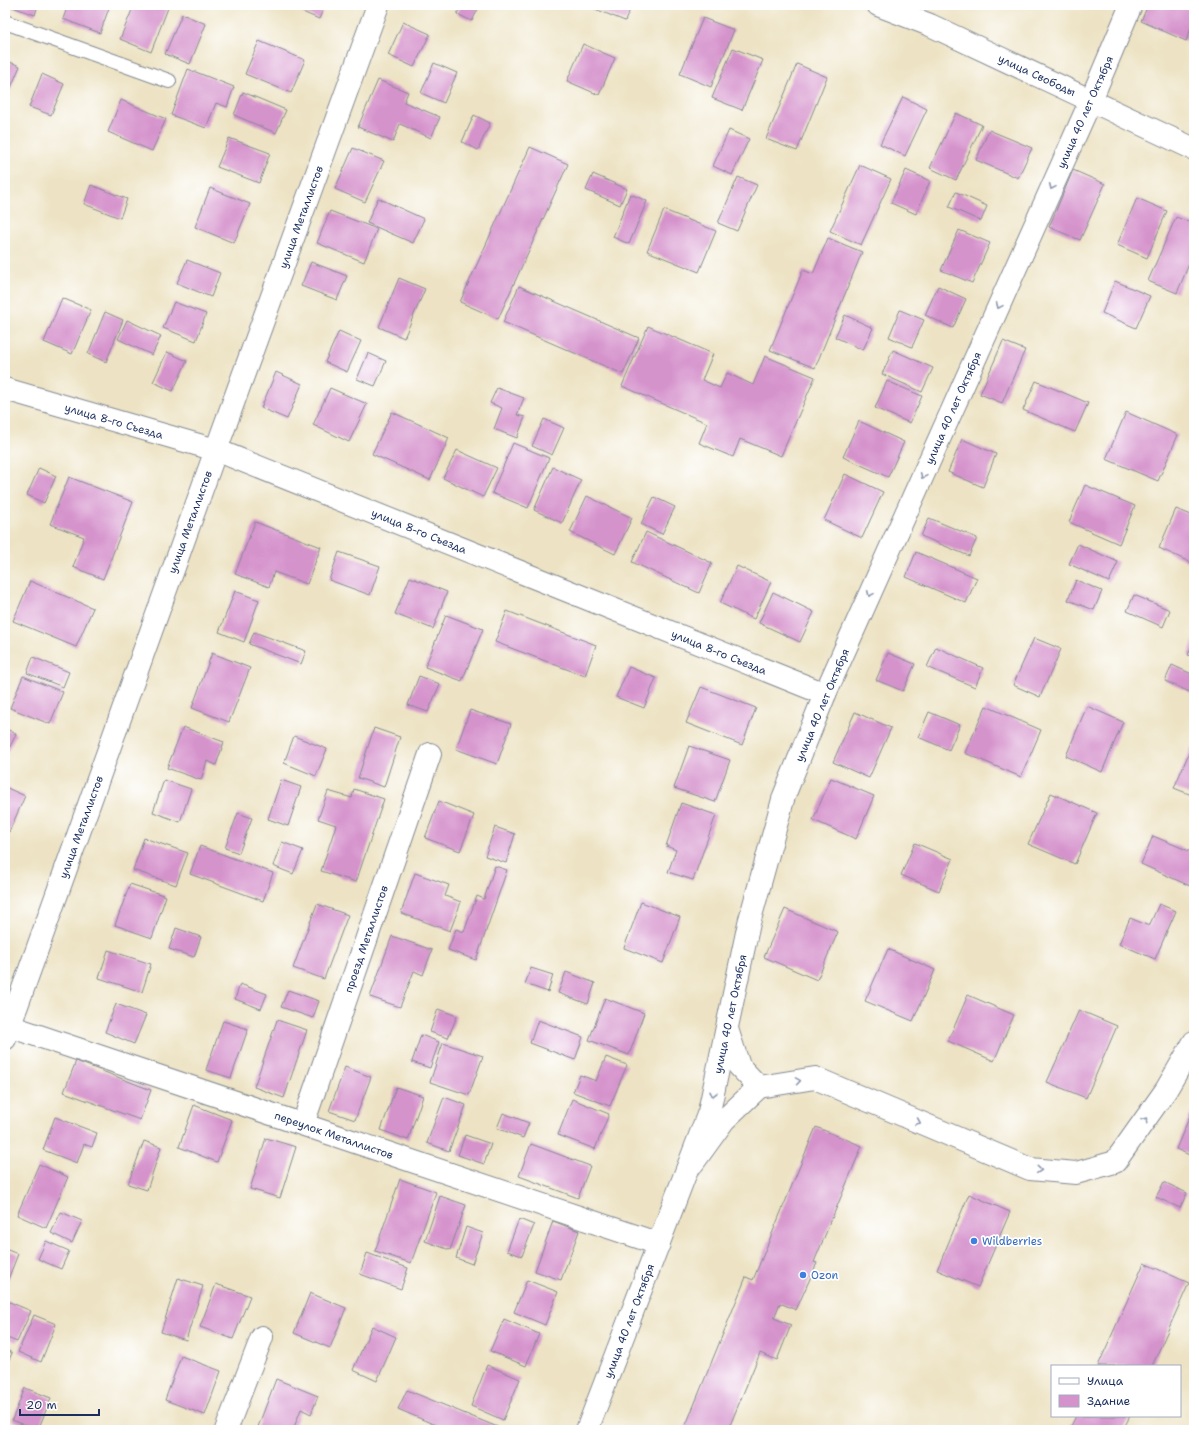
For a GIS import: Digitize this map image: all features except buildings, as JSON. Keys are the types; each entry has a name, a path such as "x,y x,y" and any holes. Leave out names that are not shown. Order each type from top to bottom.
{"street":[{"name":"улица Металлистов","path":"7,1032 378,5"},
{"name":"улица Свободы","path":"878,5 930,25 1194,149"},
{"name":"улица 40 лет Октября","path":"587,1430 709,1112 749,923 784,796 825,694 1091,100 1131,5"},
{"name":"улица 8-го Съезда","path":"5,389 216,450 825,694"},
{"name":"проезд Металлистов","path":"303,1124 430,754"},
{"path":"727,1028 739,1066 759,1088"},
{"name":"переулок Металлистов","path":"7,1032 303,1124 659,1244"},
{"path":"684,1176 724,1120 759,1088 815,1078 1030,1169 1076,1173 1115,1162 1166,1090 1194,1042"},
{"path":"226,1430 262,1337"}],"lane":[{"path":"5,22 169,81"}],"place":[{"name":"Wildberries","path":"974,1241"},
{"name":"Ozon","path":"803,1275"}]}
